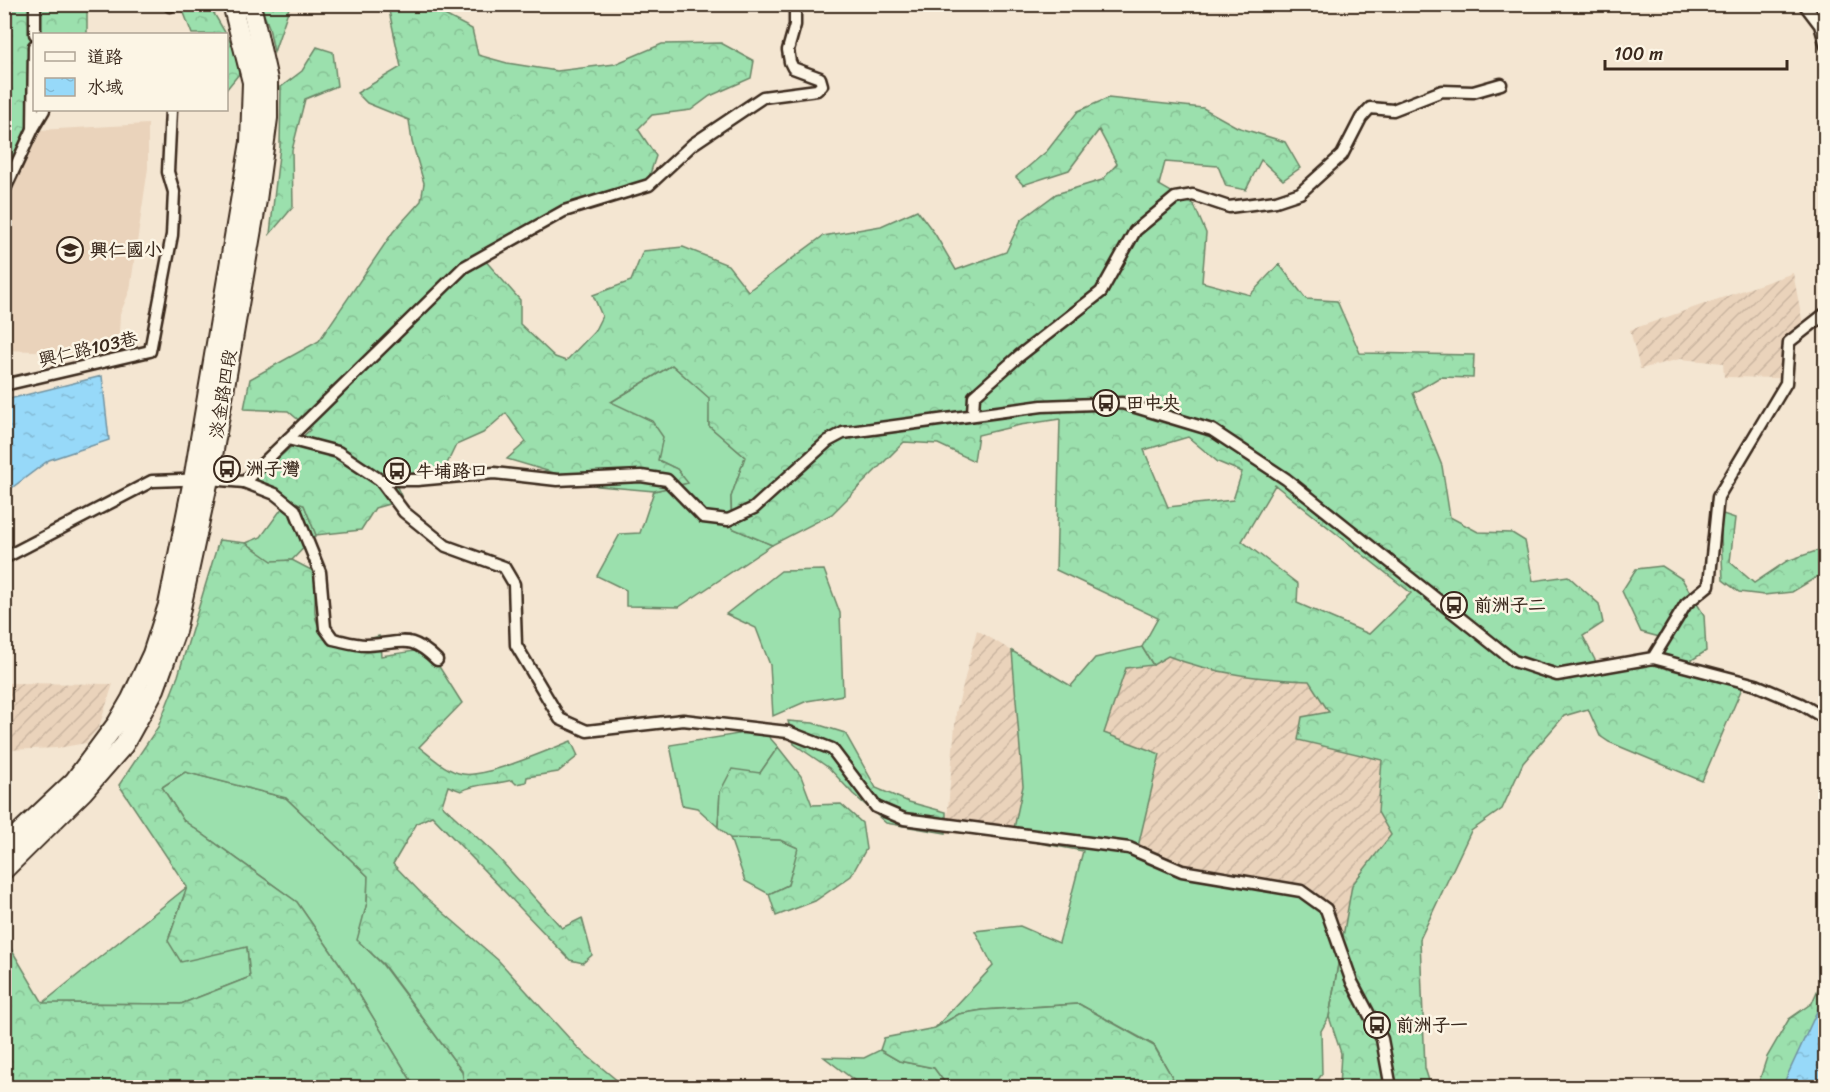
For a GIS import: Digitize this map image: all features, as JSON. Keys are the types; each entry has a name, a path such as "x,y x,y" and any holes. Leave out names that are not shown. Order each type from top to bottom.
{"main road":[{"name":"淡金路四段","path":"4,870 83,792 124,745 155,689 176,631 201,479 250,142 252,82 232,4"},
{"name":"淡金路四段","path":"4,847 74,781 131,699 152,654 168,605 201,479 257,200 268,118 268,80 253,13 248,4"}],"street":[{"path":"35,4 35,33"},
{"path":"244,482 346,385 464,267 564,211 649,185 693,144 763,97 817,90 822,85 820,78 793,68 789,62 788,50 795,25 795,4"},
{"path":"1804,4 1820,25 1826,46"},
{"path":"973,413 974,396 1019,356 1101,292 1135,231 1175,198 1193,195 1229,207 1276,201 1300,193 1342,155 1370,108 1393,110 1442,91 1473,92 1501,84"},
{"path":"33,111 33,129"},
{"path":"4,191 43,111"},
{"name":"興仁路103巷","path":"4,386 150,351 172,235 174,192 168,172 171,111"},
{"path":"1653,658 1686,604 1709,585 1718,497 1786,383 1789,342 1826,313"},
{"path":"380,480 417,480 494,473 557,480 641,476 667,480 703,516 729,520 754,508 828,441 843,433 973,413 1042,406 1122,404 1212,430 1286,479 1514,661 1557,675 1653,658 1756,685 1801,704 1826,719"},
{"path":"288,439 338,452 380,480 404,512 446,546 504,567 514,584 516,645 560,719 587,731 683,720 788,732 832,750 876,807 904,819 1129,848 1182,871 1301,891 1326,909 1352,982 1382,1039 1391,1088"},
{"path":"4,558 30,547 118,497 152,481 201,479 244,482 275,494 295,510 320,572 325,628 333,639 365,645 406,641 421,644 437,660"}],"shaded area":[{"path":"5,5 11,5 7,13 10,109 5,115"},
{"name":"興仁國小","path":"148,124 148,168 130,290 120,314 118,354 5,350 4,210 39,130"},
{"path":"1793,273 1803,324 1785,341 1780,378 1724,377 1723,363 1680,359 1640,369 1630,330"},
{"path":"977,630 1012,651 1023,786 1012,838 946,833 956,713"},
{"path":"1168,656 1194,666 1272,679 1310,681 1329,712 1382,760 1378,812 1391,835 1352,885 1339,958 1137,851 1104,733 1126,668 1153,665"},
{"path":"5,683 113,684 99,727 86,743 58,748 5,750"}],"green space":[{"path":"11,5 87,5 87,33 33,33 28,129 5,176 5,115 10,109 7,13"},
{"path":"181,5 209,5 225,33 192,33"},
{"path":"260,5 290,5 274,52 269,27"},
{"path":"377,5 444,5 437,11 472,29 478,55 507,63 557,71 615,64 662,44 721,43 754,61 751,78 710,96 691,110 652,115 638,129 656,156 648,180 566,208 483,258 520,300 520,324 555,357 566,361 594,332 602,316 593,295 631,281 643,251 683,247 728,265 748,291 823,236 881,226 917,210 935,234 956,270 1006,252 1021,220 1056,194 1102,180 1117,164 1099,130 1069,170 1023,185 1016,177 1047,151 1078,111 1108,98 1203,108 1237,127 1285,142 1300,168 1283,180 1261,160 1246,190 1226,186 1218,166 1165,162 1159,185 1194,205 1206,233 1202,282 1250,295 1279,264 1306,299 1337,301 1360,353 1474,355 1473,378 1440,377 1413,393 1442,466 1450,517 1478,532 1512,533 1525,541 1533,581 1568,576 1599,604 1603,623 1583,636 1601,672 1659,661 1667,639 1641,632 1622,591 1636,569 1662,566 1682,579 1704,615 1706,651 1687,663 1745,681 1702,781 1609,742 1600,736 1588,709 1564,716 1523,763 1502,809 1471,831 1420,939 1425,1068 1431,1087 1339,1087 1341,1053 1329,1017 1352,885 1391,835 1378,812 1382,760 1298,740 1302,717 1329,712 1309,681 1238,674 1202,667 1168,656 1153,665 1142,647 1158,618 1056,570 1060,419 978,435 974,461 938,444 904,442 832,514 772,545 732,528 731,497 745,457 709,426 709,398 672,365 611,402 652,421 663,437 658,460 677,469 688,483 654,491 598,486 507,459 526,442 506,413 483,433 456,445 443,472 391,474 403,500 375,508 361,530 316,535 304,505 288,500 255,479 310,430 288,411 244,409 250,379 319,341 393,232 421,201 424,183 412,142 409,120 367,103 357,93 401,67 388,6","holes":["1188,437 1218,462 1242,472 1233,500 1168,507 1144,450","1275,485 1411,593 1369,634 1297,603 1298,584 1242,541"]},
{"path":"228,38 235,50 239,74 228,88"},
{"path":"317,47 333,52 337,86 305,99 292,150 293,207 270,234 280,146 281,87 302,71"},
{"path":"672,365 710,398 709,426 745,457 731,497 732,528 772,545 679,607 626,606 626,590 597,576 620,534 640,533 654,491 687,483 677,469 658,460 611,402"},
{"path":"288,500 304,505 316,535 292,560 272,562 246,543 261,537"},
{"path":"1720,513 1735,518 1730,562 1754,583 1787,561 1825,548 1825,572 1792,592 1764,595 1739,592 1723,580"},
{"path":"219,540 246,543 272,561 292,560 315,572 317,623 322,631 344,646 379,636 381,656 428,649 462,703 419,747 445,767 463,774 486,772 571,741 578,756 558,772 527,777 526,782 516,784 512,780 461,791 448,786 442,805 493,852 562,928 582,918 592,955 583,963 570,960 432,816 417,823 393,864 423,895 498,960 579,1049 625,1087 465,1087 462,1071 383,964 357,940 367,903 368,876 286,798 185,772 162,787 183,820 297,902 348,976 415,1087 5,1087 4,937 43,1003 181,1004 250,977 247,947 181,962 168,941 187,887 119,785 158,727 178,676"},
{"path":"824,570 840,613 843,695 807,701 773,716 770,665 756,628 726,614 781,571"},
{"path":"1142,647 1153,665 1126,668 1104,733 1160,754 1137,851 1179,875 1296,893 1321,910 1339,958 1329,1017 1321,1031 1322,1074 1313,1087 1185,1087 1176,1084 1154,1045 1079,1004 983,1010 959,1014 935,1028 993,966 975,931 1020,926 1059,943 1083,851 1012,838 1023,786 1012,651 1071,686 1095,658"},
{"path":"788,721 813,723 845,733 876,788 909,802 946,812 946,833 886,823 853,794 829,768 794,744"},
{"path":"763,730 778,747 760,773 720,792 718,827 697,808 682,805 670,745"},
{"path":"778,747 801,776 812,805 841,804 862,823 866,849 851,876 815,901 776,916 769,894 788,885 798,848 780,840 730,838 718,827 720,792 732,769 760,773"},
{"path":"185,772 286,798 368,876 367,903 358,940 382,964 462,1071 465,1087 415,1087 348,976 297,902 183,820 162,787"},
{"path":"730,838 780,840 799,848 788,885 769,894 745,881"},
{"path":"187,887 168,940 247,947 250,977 181,1004 43,1003"},
{"path":"1825,973 1825,1025 1796,1087 1757,1088 1767,1057 1789,1019 1812,1003"},
{"path":"1079,1004 1154,1046 1176,1084 1185,1087 948,1087 934,1068 899,1061 880,1050 884,1038 935,1028 959,1014 983,1010"},
{"path":"880,1050 899,1061 934,1068 948,1087 863,1087 824,1057 864,1058"}],"water":[{"path":"102,376 109,440 49,460 5,493 5,400"},
{"path":"1825,994 1825,1087 1782,1087"}],"place":[{"name":"興仁國小","path":"70,250"},
{"name":"田中央","path":"1106,403"},
{"name":"洲子灣","path":"227,469"},
{"name":"牛埔路口","path":"397,471"},
{"name":"前洲子二","path":"1454,605"},
{"name":"前洲子一","path":"1377,1025"}]}
